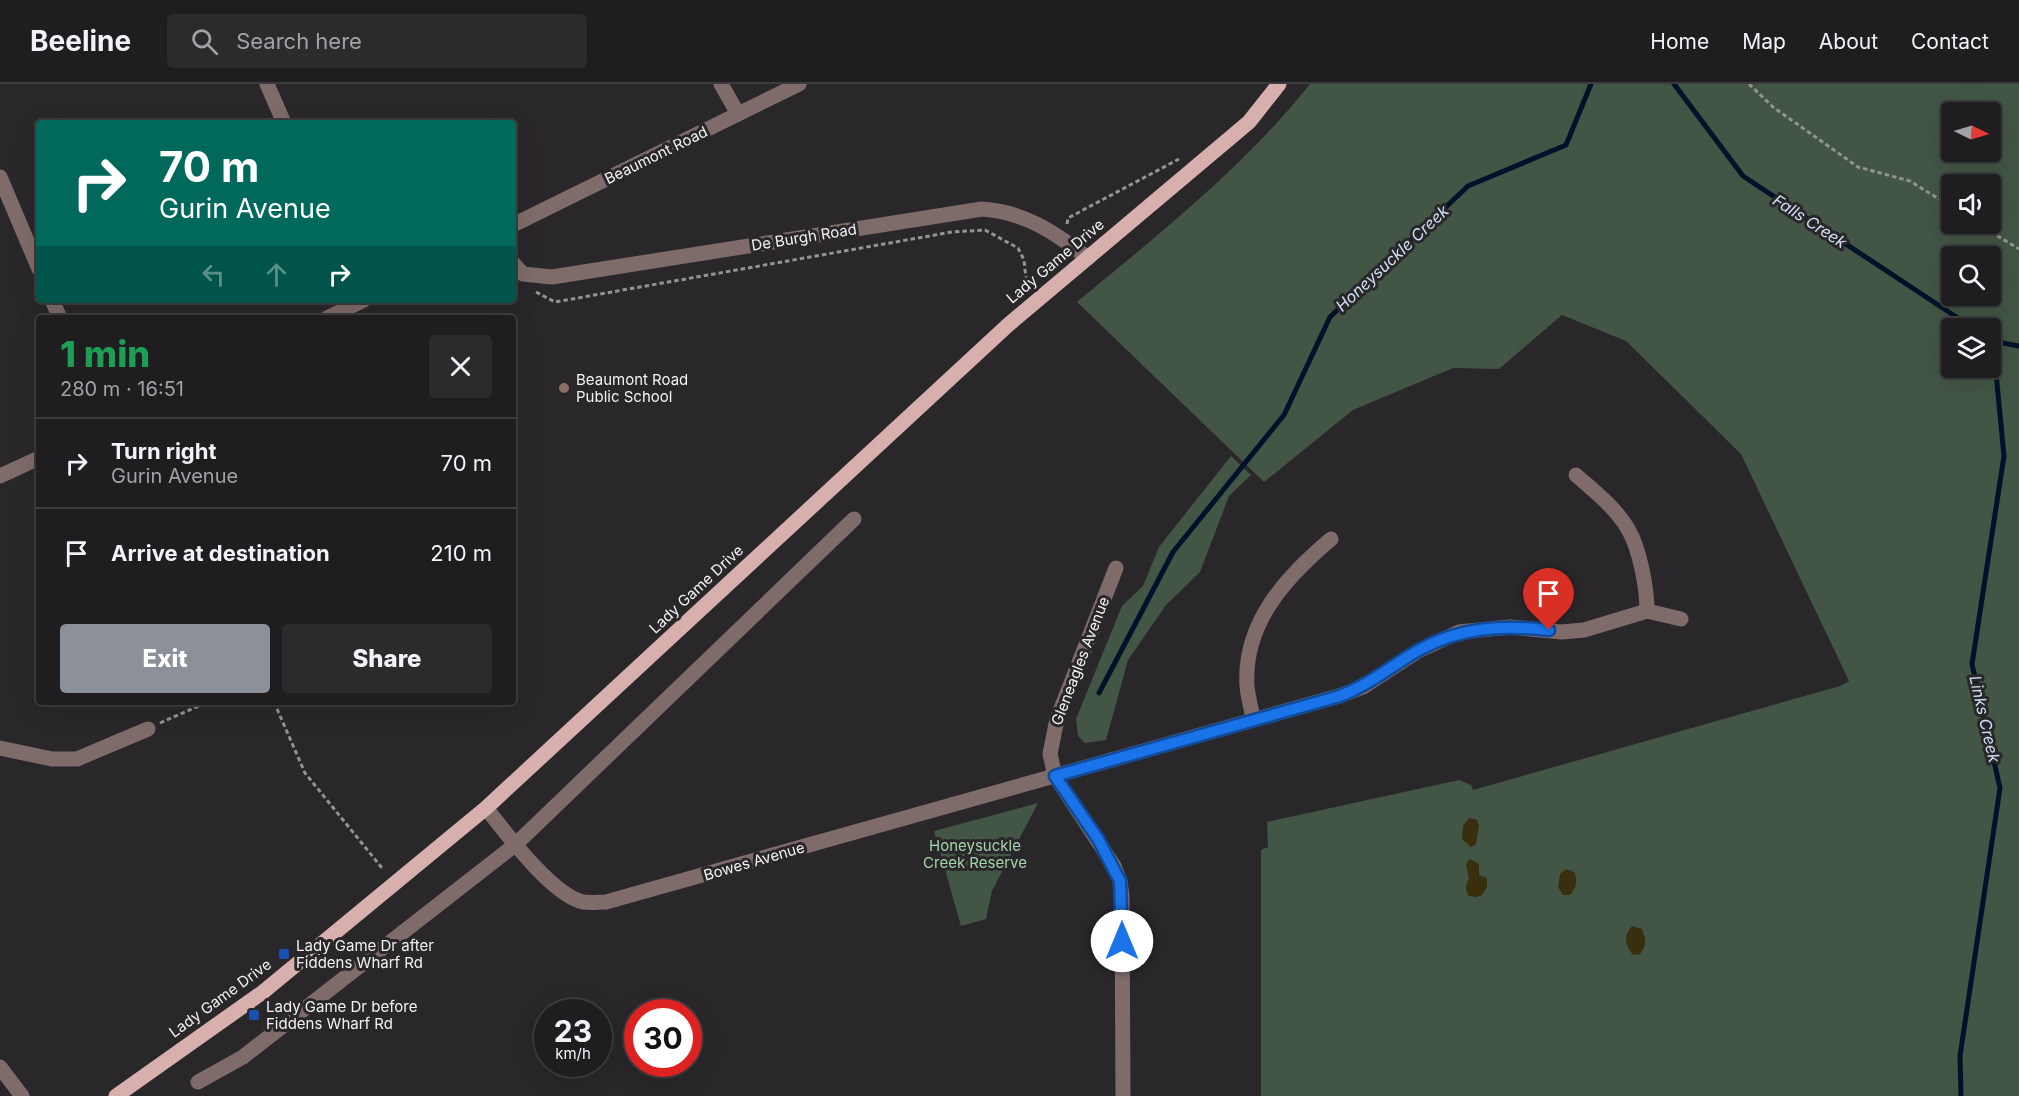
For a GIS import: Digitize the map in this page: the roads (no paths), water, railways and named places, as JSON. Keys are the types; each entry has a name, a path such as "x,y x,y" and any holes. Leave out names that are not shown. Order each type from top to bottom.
{"main road":[{"name":"Lady Game Drive","path":"116,1096 263,992 486,808 1008,325 1249,122 1279,84"}],"street":[{"path":"267,84 283,120"},
{"path":"721,84 738,114"},
{"name":"Beaumont Road","path":"516,224 799,84"},
{"path":"0,177 36,261"},
{"name":"De Burgh Road","path":"516,266 523,274 552,277 982,208 1003,210 1023,216 1050,230 1088,258"},
{"path":"333,315 358,303"},
{"path":"0,477 36,459"},
{"path":"1576,475 1606,502 1629,530 1647,587 1647,611 1681,619"},
{"path":"198,1082 243,1057 516,844 854,519"},
{"path":"1253,718 1247,686 1249,652 1258,626 1270,601 1299,566 1331,539"},
{"name":"Gleneagles Avenue","path":"1116,568 1052,735 1050,754 1055,776 1098,839 1120,881 1123,1096"},
{"name":"Bowes Avenue","path":"486,808 516,844 565,894 583,902 606,902 1253,718 1340,696 1363,687 1418,651 1459,632 1510,627 1562,632 1584,630 1647,611"},
{"path":"0,748 52,759 77,759 148,729"},
{"path":"0,1067 22,1096"}],"waterway":[{"name":"Honeysuckle Creek","path":"1099,693 1173,552 1284,415 1330,317 1468,186 1566,145 1591,84"},
{"name":"Falls Creek","path":"1674,84 1743,176 1958,318"},
{"name":"Falls Creek","path":"2001,343 2019,346"},
{"name":"Links Creek","path":"1961,1096 1960,1056 2000,788 1972,664 2004,456 1996,378"}],"place":[{"name":"Beaumont Road Public School","path":"564,388"},
{"name":"Lady Game Dr after Fiddens Wharf Rd","path":"284,954"},
{"name":"Lady Game Dr before Fiddens Wharf Rd","path":"254,1015"}],"park label":[{"name":"Honeysuckle Creek Reserve","path":"975,854"}]}
